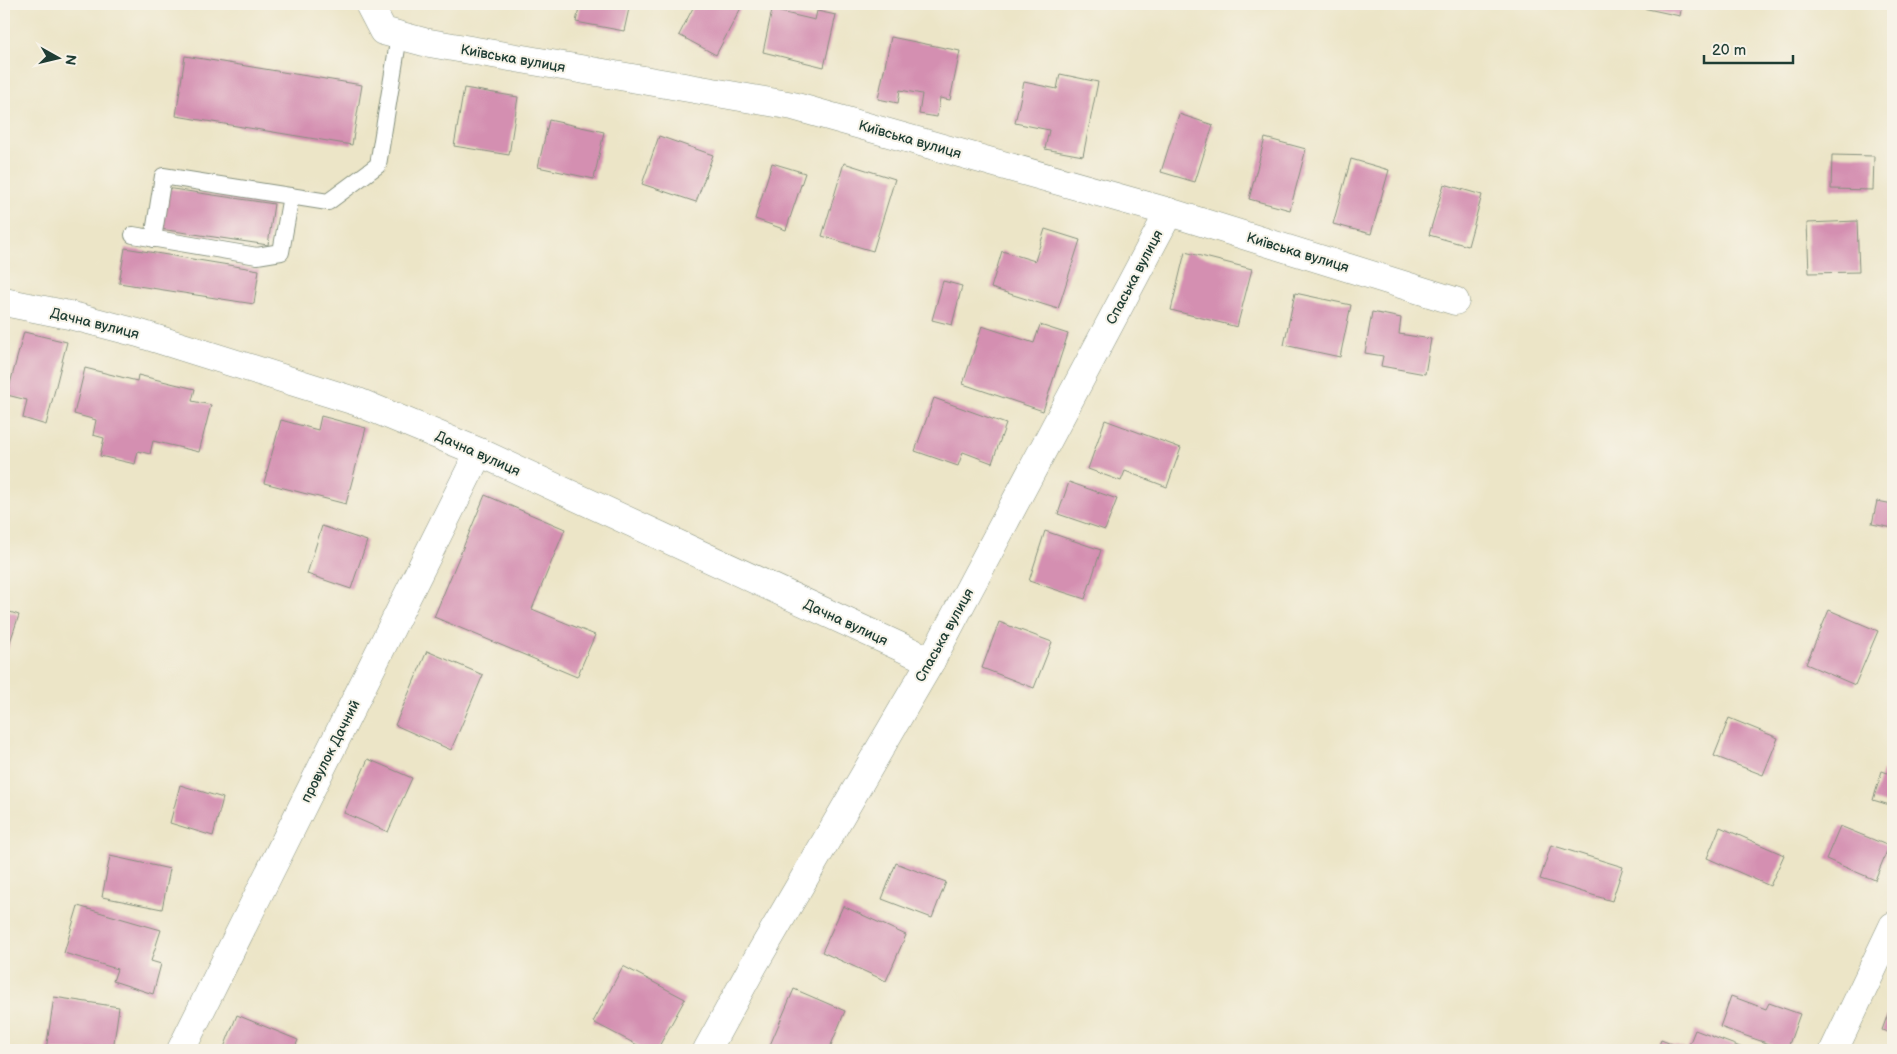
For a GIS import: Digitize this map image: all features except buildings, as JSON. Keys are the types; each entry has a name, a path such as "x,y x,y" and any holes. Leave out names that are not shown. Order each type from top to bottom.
{"street":[{"name":"Київська вулиця","path":"369,4 383,31 399,36 424,42 793,106 1169,212 1455,301"},
{"name":"Спаська вулиця","path":"707,1050 753,966 931,661 1169,212"},
{"name":"Дачна вулиця","path":"4,302 69,314 358,402 480,452 931,661"},
{"name":"провулок Дачний","path":"181,1050 480,452"},
{"path":"1834,1050 1893,926"}],"lane":[{"path":"153,239 163,176 328,202 378,165 399,36"},
{"path":"133,235 257,256 281,252 291,196"}]}
